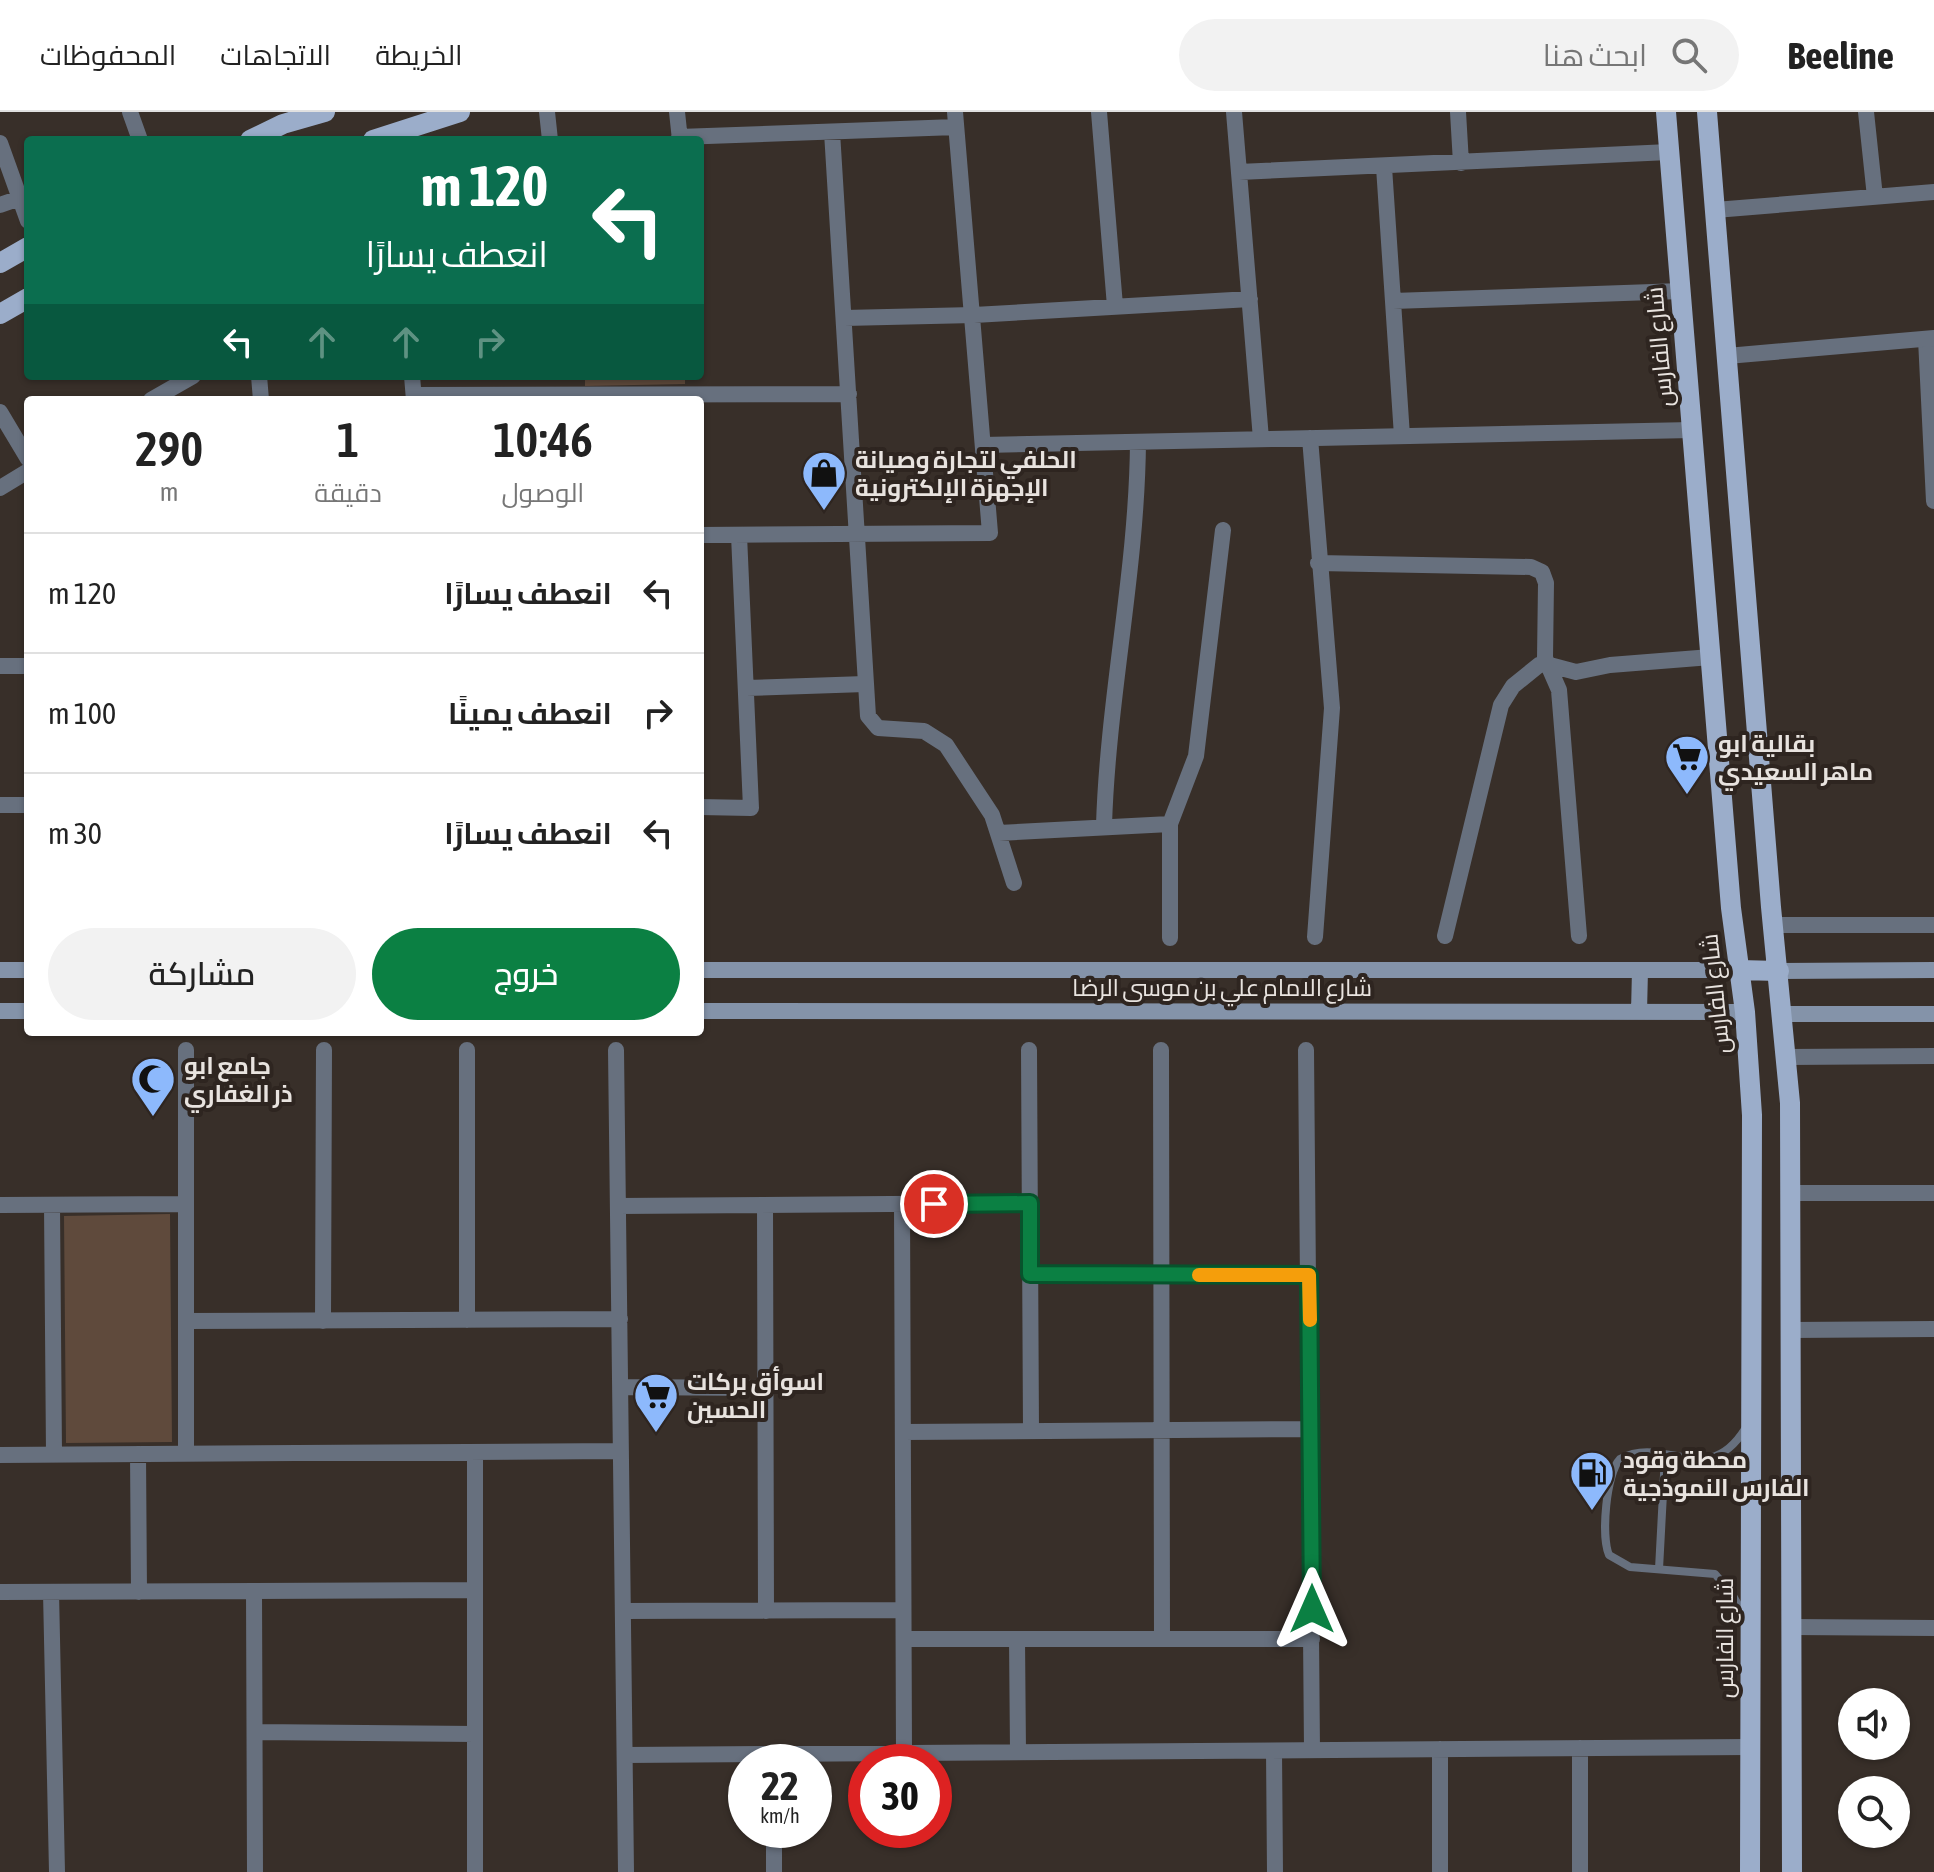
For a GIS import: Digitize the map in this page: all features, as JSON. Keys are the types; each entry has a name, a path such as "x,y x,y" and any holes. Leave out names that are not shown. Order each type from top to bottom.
{"main road":[{"path":"256,136 282,118 325,112"},
{"path":"391,136 460,112"},
{"name":"شارع الفارس","path":"1666,112 1752,1115 1750,1872"},
{"path":"1707,112 1772,925 1787,1057 1792,1872"},
{"path":"0,263 24,249"},
{"path":"0,314 24,300"},
{"path":"0,970 24,970"},
{"name":"شارع الامام علي بن موسى الرضا","path":"704,970 1739,970"},
{"path":"1639,1012 1640,970"},
{"path":"1739,970 1934,970"},
{"path":"0,1011 24,1011"},
{"name":"شارع الامام علي بن موسى الرضا","path":"704,1011 1745,1012"},
{"path":"1745,1012 1934,1014"}],"street":[{"path":"130,112 139,136"},
{"path":"547,112 550,136"},
{"path":"677,112 680,136"},
{"path":"1099,112 1115,306"},
{"path":"1234,112 1261,439"},
{"path":"1458,112 1461,163"},
{"path":"1866,112 1875,197"},
{"path":"704,138 832,132 956,119 990,533 704,535"},
{"path":"832,132 849,394 854,534 868,716 873,724 883,730 924,731 939,738 982,798 999,833 1014,883"},
{"path":"0,143 24,210"},
{"path":"1239,172 1669,152"},
{"path":"1384,167 1402,436"},
{"path":"1715,210 1934,192"},
{"path":"0,205 20,198"},
{"path":"1393,301 1681,291"},
{"path":"844,318 974,315 1250,299"},
{"path":"1727,356 1930,338 1934,501"},
{"path":"158,396 186,380"},
{"path":"576,380 578,394"},
{"path":"662,396 694,384 849,394"},
{"path":"496,396 632,396"},
{"path":"0,412 24,452"},
{"path":"983,445 1692,430"},
{"path":"1310,438 1332,708 1315,937"},
{"path":"1104,825 1109,731 1133,560 1138,442"},
{"path":"0,488 24,473"},
{"path":"1170,938 1170,824 1197,748 1223,530"},
{"path":"704,807 751,808 739,535"},
{"path":"1318,563 1537,568 1546,583 1546,664 1559,686 1579,936"},
{"path":"1445,936 1501,705 1521,678 1546,664 1576,672 1610,665 1711,657"},
{"path":"0,666 24,666"},
{"path":"746,688 865,684"},
{"path":"0,805 24,805"},
{"path":"999,833 1104,825 1170,824"},
{"path":"1772,925 1934,925"},
{"path":"186,1050 186,1454"},
{"path":"323,1321 324,1050"},
{"path":"467,1050 467,1320"},
{"path":"616,1050 626,1872"},
{"path":"1029,1050 1031,1431"},
{"path":"1161,1050 1162,1639"},
{"path":"1306,1050 1312,1429 1312,1750"},
{"path":"1787,1057 1934,1056"},
{"path":"1790,1193 1934,1193"},
{"path":"618,1206 1030,1203"},
{"path":"0,1205 186,1204"},
{"path":"902,1204 904,1744"},
{"path":"52,1205 54,1454"},
{"path":"765,1205 766,1611"},
{"path":"1030,1274 1309,1275"},
{"path":"186,1321 620,1319"},
{"path":"1791,1330 1934,1329"},
{"path":"621,1387 766,1388"},
{"path":"903,1432 1312,1429"},
{"path":"0,1455 621,1451"},
{"path":"475,1452 475,1872"},
{"path":"138,1454 139,1592"},
{"path":"0,1592 475,1590"},
{"path":"254,1591 255,1872"},
{"path":"51,1592 57,1872"},
{"path":"623,1611 903,1610"},
{"path":"1791,1627 1934,1628"},
{"path":"904,1639 1312,1639"},
{"path":"1017,1639 1018,1752"},
{"path":"255,1732 475,1734"},
{"path":"952,1753 1750,1747"},
{"path":"1580,1748 1580,1872"},
{"path":"1440,1749 1440,1872"},
{"path":"1274,1751 1275,1872"},
{"path":"625,1755 728,1757"},
{"path":"774,1848 774,1872"}],"lane":[{"path":"1750,1632 1739,1604 1715,1574 1630,1567 1609,1555 1608,1485 1612,1469 1625,1456 1703,1460 1718,1456 1735,1442 1751,1417"},
{"path":"1659,1569 1665,1456"}],"shaded area":[{"path":"585,380 685,380 685,384 585,386"},
{"path":"170,1214 172,1442 66,1443 64,1216"}],"slow traffic":[{"path":"1199,1275 1309,1275 1310,1320"}],"place":[{"name":"الحلفي لتجارة وصيانة الإجهزة الإلكترونية","path":"824,512"},
{"name":"بقالية ابو ماهر السعيدي","path":"1687,796"},
{"name":"جامع ابو ذر الغفاري","path":"153,1118"},
{"name":"اسوأق بركات الحسين","path":"656,1434"},
{"name":"محطة وقود الفارس النموذجية","path":"1592,1512"}],"route":[{"path":"934,1204 1030,1203 1030,1274 1309,1275 1312,1609"}]}
